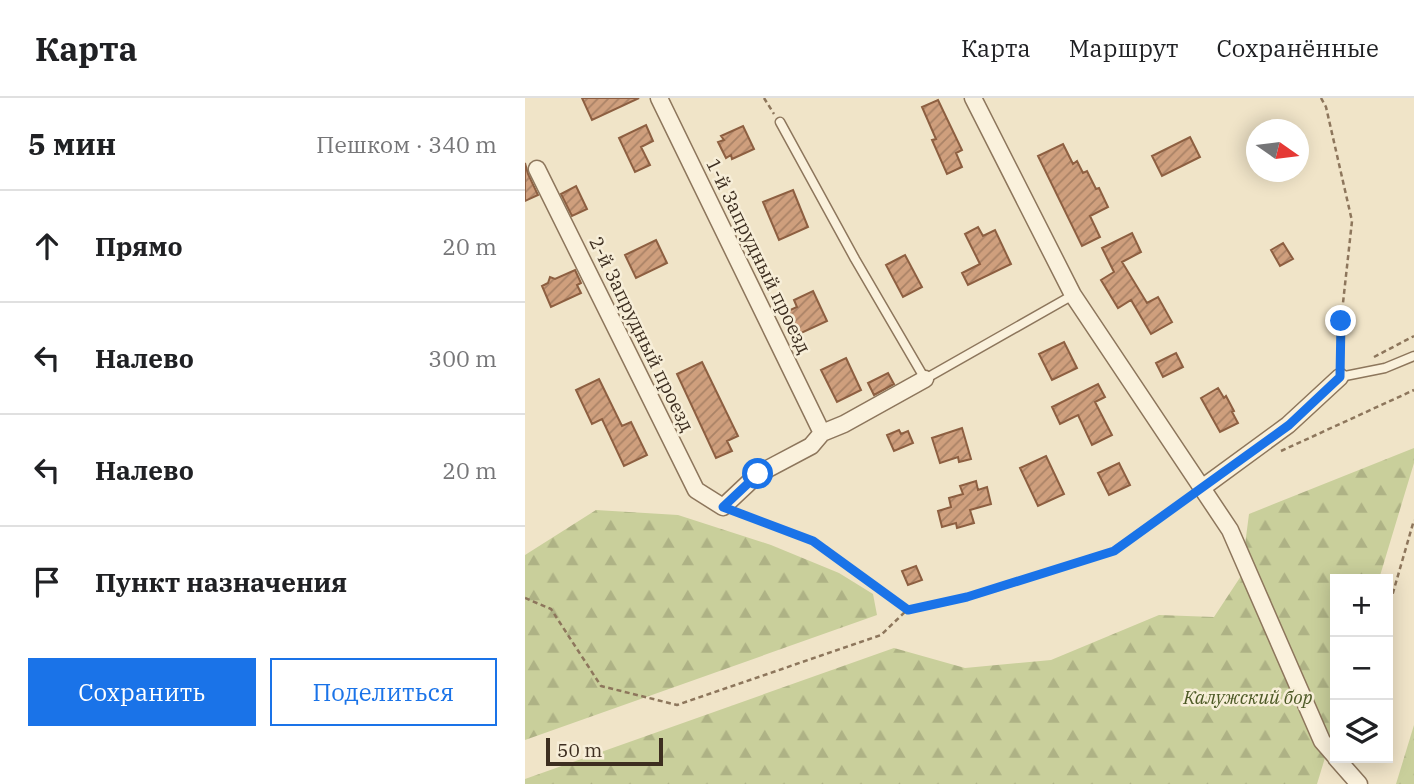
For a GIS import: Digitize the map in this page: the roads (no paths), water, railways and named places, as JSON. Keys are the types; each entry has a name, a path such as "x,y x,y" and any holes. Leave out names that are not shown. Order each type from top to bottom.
{"street":[{"name":"1-й Запрудный проезд","path":"659,98 822,433"},
{"path":"973,98 1073,295 1230,530 1322,741 1330,750"},
{"name":"2-й Запрудный проезд","path":"537,169 696,490 723,507 758,474 811,446 822,433"},
{"path":"1202,488 1289,425 1340,377"},
{"path":"822,433 844,424 925,379"},
{"path":"1341,763 1359,784"}],"lane":[{"path":"780,122 925,379 1073,295"},
{"path":"1340,377 1385,368 1414,356"}],"park label":[{"name":"Калужский бор","path":"1248,697"}]}
